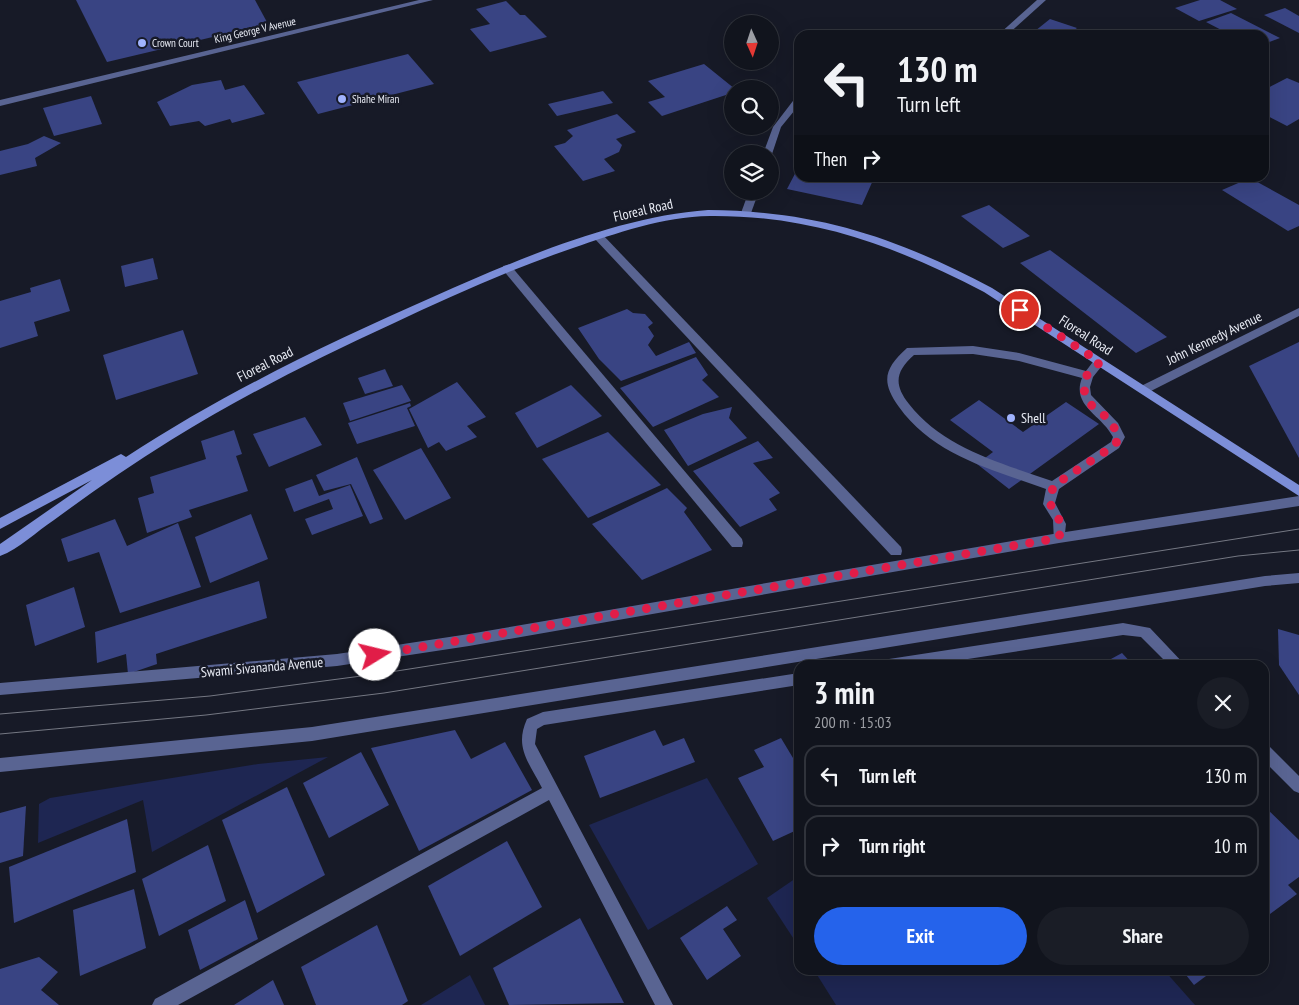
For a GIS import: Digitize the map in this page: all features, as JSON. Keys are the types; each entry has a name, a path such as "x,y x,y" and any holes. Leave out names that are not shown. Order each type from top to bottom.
{"main road":[{"name":"Floreal Road","path":"0,551 184,426 260,383 356,336 507,268 598,236 648,222 704,213 746,213 804,219 850,229 939,263 988,290 1299,491"},
{"path":"0,524 184,426"}],"street":[{"name":"King George V Avenue","path":"0,103 429,0"},
{"path":"1008,30 1042,0"},
{"path":"770,145 777,127 794,105"},
{"path":"746,213 751,200"},
{"path":"598,236 896,550"},
{"path":"507,268 737,543"},
{"name":"John Kennedy Avenue","path":"1143,390 1299,312"},
{"path":"1053,486 971,455 934,436 910,417 892,387 896,366 910,351 973,350 1019,357 1087,375"},
{"path":"1059,538 1062,525 1058,514 1050,504 1053,486 1115,445 1119,437 1110,420 1090,404 1084,390 1087,375 1100,362"},
{"name":"Swami Sivananda Avenue","path":"0,689 337,660 479,639 1059,538 1299,501"},
{"path":"0,765 312,734 1265,581 1299,578"},
{"path":"920,660 1122,629 1145,632 1173,660"},
{"path":"664,1005 528,744 528,733 532,724 543,719 794,680"},
{"path":"1269,756 1299,786"},
{"path":"161,1005 552,791"}],"shaded area":[{"path":"328,757 152,852 143,800 38,843 39,804 50,798 258,764"},
{"path":"707,778 758,864 648,930 589,825"},
{"path":"794,879 794,939 767,898"},
{"path":"470,975 485,1005 421,1005"},
{"path":"817,975 1168,975 1195,1005 836,1005"}],"building":[{"name":"Crown Court","path":"76,0 255,0 268,24 107,62"},
{"path":"1200,0 1220,0 1237,9 1199,21 1175,8"},
{"path":"506,1 520,15 525,15 547,37 490,52 470,29 490,24 476,9"},
{"path":"1285,8 1299,16 1299,33 1264,15"},
{"path":"1231,13 1264,30 1221,30 1206,22"},
{"path":"1050,19 1077,28 1074,30 1036,30"},
{"path":"1269,32 1280,38 1269,42"},
{"name":"Shahe Miran","path":"408,54 434,84 318,114 297,82"},
{"path":"704,64 724,80 724,96 662,116 648,102 665,97 648,81"},
{"path":"1287,78 1299,83 1299,119 1287,126 1269,117 1269,87"},
{"path":"221,80 225,90 244,85 265,114 232,123 230,119 205,126 199,121 170,126 157,102 192,85"},
{"path":"603,91 613,103 557,116 548,104"},
{"path":"91,96 102,124 54,136 43,108"},
{"path":"617,114 636,132 616,139 622,145 619,152 604,159 615,171 583,181 554,146 565,143 573,136 567,130"},
{"path":"44,136 61,143 35,158 37,166 0,175 0,151 28,144"},
{"path":"794,176 794,182 872,182 862,205 787,189"},
{"path":"1241,182 1257,182 1299,205 1299,226 1288,231 1222,190"},
{"path":"989,205 1030,236 1003,248 961,216"},
{"path":"1050,250 1167,337 1136,353 1020,263"},
{"path":"153,258 158,279 125,287 121,266"},
{"path":"60,279 70,311 34,322 38,336 0,348 0,301 31,292 30,288"},
{"path":"627,309 633,313 645,314 653,323 648,327 654,336 648,345 656,356 689,342 696,353 621,381 599,359 578,328"},
{"path":"183,330 198,374 116,400 103,355"},
{"path":"1299,342 1299,458 1249,366"},
{"path":"696,357 708,375 702,380 719,397 653,427 620,388"},
{"path":"385,369 393,386 365,394 358,378"},
{"path":"457,382 486,417 467,426 477,437 446,451 439,442 428,448 409,409"},
{"path":"402,385 411,401 350,421 343,403"},
{"path":"571,385 602,416 537,448 515,413"},
{"path":"979,400 1023,432 1066,402 1099,424 1009,489 977,464 993,452 950,420"},
{"path":"410,403 411,406 407,408 415,426 357,444 348,423"},
{"path":"732,407 729,418 747,438 688,466 664,430 703,414"},
{"path":"305,417 322,445 269,467 253,434"},
{"path":"234,430 242,454 236,456 248,491 189,510 192,517 147,533 138,498 154,493 150,477 206,459 201,441"},
{"path":"608,432 661,485 588,518 542,459"},
{"path":"758,441 773,458 753,463 780,493 769,499 777,510 740,527 693,471"},
{"path":"421,448 451,498 405,520 373,470"},
{"path":"357,457 383,519 370,524 351,484 324,491 316,475"},
{"path":"312,479 319,496 350,485 363,516 312,535 305,519 333,509 329,499 294,512 285,489"},
{"path":"667,488 687,508 684,512 712,550 642,580 592,524"},
{"path":"251,514 268,559 210,583 195,537"},
{"path":"115,519 127,546 178,523 201,587 120,613 99,552 68,562 61,539"},
{"path":"259,581 267,618 156,654 157,664 128,674 126,654 97,663 95,632"},
{"path":"74,587 85,627 35,646 26,605"},
{"path":"1278,629 1299,635 1299,695 1279,665"},
{"path":"1122,653 1128,660 1109,660"},
{"path":"455,730 471,759 505,742 532,790 419,851 371,748"},
{"path":"655,730 663,746 684,738 695,762 600,798 584,756"},
{"path":"781,738 794,760 794,831 773,841 738,778 764,767 754,750"},
{"path":"361,752 389,805 329,838 303,783"},
{"path":"287,787 325,875 257,913 222,820"},
{"path":"26,806 23,856 0,863 0,813"},
{"path":"1269,811 1299,840 1299,877 1288,885 1297,894 1270,914"},
{"path":"127,819 136,872 14,923 9,867"},
{"path":"507,841 542,907 460,956 428,886"},
{"path":"208,845 226,901 159,936 142,879"},
{"path":"134,889 146,948 80,976 73,910"},
{"path":"245,900 258,939 200,970 188,930"},
{"path":"727,906 737,920 723,929 741,956 707,980 680,938"},
{"path":"580,918 624,1003 509,1005 493,968"},
{"path":"377,925 408,1001 402,1005 316,1005 301,967"},
{"path":"39,957 58,972 41,990 59,1005 0,1005 0,969"},
{"path":"1186,975 1207,975 1194,985"},
{"path":"273,980 284,1005 234,1005"}],"tram line":[{"path":"0,714 210,696 384,673 1299,529"},
{"path":"0,734 206,715 384,693 1238,556 1299,550"}],"place":[{"name":"Crown Court","path":"142,43"},
{"name":"Shahe Miran","path":"342,99"},
{"name":"Shell","path":"1011,418"}],"route":[{"path":"375,655 1059,538 1062,525 1058,514 1050,504 1053,486 1115,445 1119,437 1116,428 1110,420 1090,404 1084,390 1087,375 1100,362 1020,310"}]}
